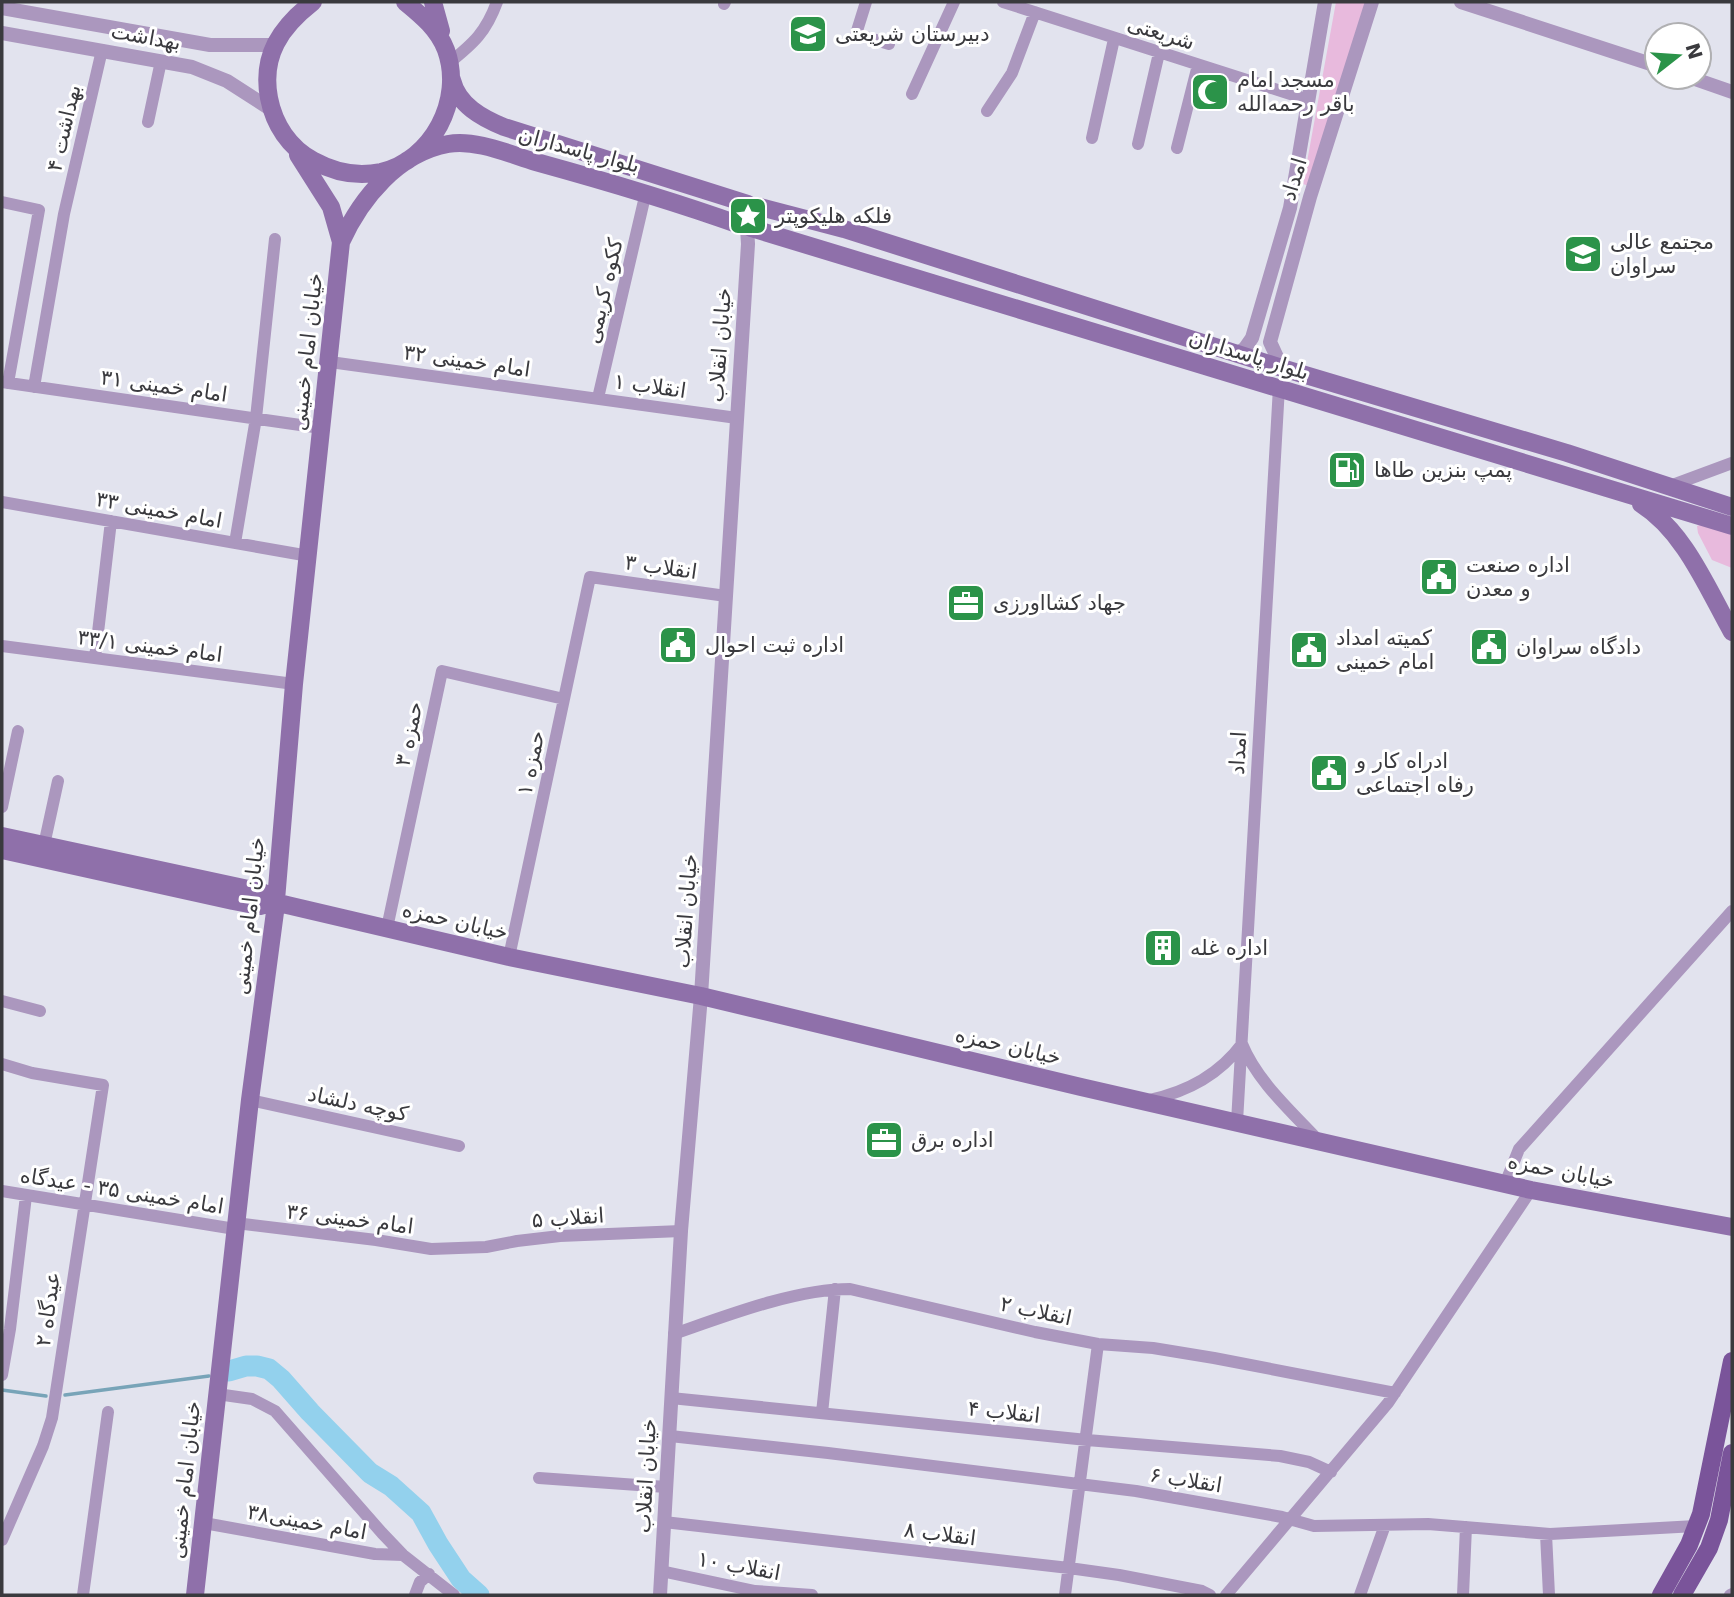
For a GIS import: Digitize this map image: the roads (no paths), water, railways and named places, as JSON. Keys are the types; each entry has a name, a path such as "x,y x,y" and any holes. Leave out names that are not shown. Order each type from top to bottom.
{"main road":[{"path":"313,2 291,19 275,45 268,66 267,88 272,110 287,139 331,207 341,242"},
{"name":"بلوار پاسداران","path":"405,2 428,21 449,63 454,91 463,101 493,122 752,205 844,229 1732,507"},
{"path":"341,242 362,203 425,146 440,126 449,103 449,63 433,2"},
{"path":"287,139 306,157 329,169 355,174 381,172 405,162"},
{"name":"بلوار پاسداران","path":"405,162 449,144 467,144 646,192 746,227 1732,526"},
{"path":"746,227 760,221 760,213 752,205"},
{"name":"خیابان امام خمینی","path":"195,1595 235,1226 275,902 294,684 341,242"},
{"path":"1279,387 1282,368"},
{"path":"1630,496 1652,511 1682,544 1732,632"},
{"name":"خیابان حمزه","path":"2,836 262,892 275,902 509,957 701,996 1531,1190 1732,1227"},
{"name":"خیابان حمزه","path":"2,850 233,901 260,906 275,902"},
{"path":"1661,1595 1689,1545 1701,1514 1732,1362"},
{"path":"1682,1595 1709,1548 1719,1520 1732,1453"}],"street":[{"path":"449,63 472,44 490,23 497,2"},
{"path":"866,2 856,34 889,44"},
{"path":"912,94 954,2"},
{"name":"شریعتی","path":"1003,2 1038,9 1114,39 1309,100"},
{"name":"امداد","path":"1237,354 1252,338 1293,192 1325,2"},
{"name":"امداد","path":"1282,368 1270,342 1310,197 1372,2"},
{"path":"1461,2 1643,61"},
{"name":"بهداشت","path":"8,7 210,45 275,45"},
{"path":"988,111 1012,73 1038,9"},
{"path":"107,51 116,28"},
{"name":"بهداشت","path":"2,33 161,61 209,73 272,110"},
{"path":"1092,138 1114,39"},
{"name":"بهداشت ۴","path":"34,387 64,214 107,51"},
{"path":"1138,144 1159,53"},
{"path":"148,122 161,61"},
{"path":"1177,148 1198,65"},
{"path":"1713,85 1732,92"},
{"name":"ککوه کریمی","path":"598,398 646,192"},
{"path":"1293,192 1310,197"},
{"path":"2,202 39,209 5,383"},
{"name":"خیابان انقلاب","path":"660,1595 681,1231 701,996 737,418 746,227"},
{"path":"235,543 256,418 275,239"},
{"name":"امام خمینی ۳۲","path":"330,362 598,398"},
{"name":"امام خمینی ۳۱","path":"5,383 321,428"},
{"name":"امداد","path":"1237,1122 1279,387"},
{"name":"انقلاب ۱","path":"598,398 737,418"},
{"path":"1670,486 1732,463"},
{"name":"امام خمینی ۳۳","path":"2,502 309,555"},
{"path":"94,658 111,521"},
{"name":"انقلاب ۳","path":"590,577 726,596"},
{"name":"حمزه ۱","path":"509,957 590,577"},
{"name":"امام خمینی ۳۳/۱","path":"2,646 294,684"},
{"name":"حمزه ۳","path":"387,928 442,671 564,699"},
{"path":"2,807 18,731"},
{"path":"46,836 58,780"},
{"path":"1505,1184 1519,1149 1732,911"},
{"path":"2,1001 40,1011"},
{"path":"1143,1101 1185,1089 1215,1073 1230,1060 1242,1044 1249,1060 1260,1074 1318,1140"},
{"name":"عیدگاه ۲","path":"2,1064 32,1073 103,1084 52,1418 43,1446 2,1540"},
{"name":"کوچه دلشاد","path":"250,1100 459,1146"},
{"path":"1226,1595 1395,1393 1531,1190"},
{"name":"امام خمینی ۳۵ - عیدگاه","path":"2,1191 83,1206 235,1226"},
{"path":"2,1376 26,1196"},
{"name":"امام خمینی ۳۶","path":"235,1226 459,1250"},
{"name":"انقلاب ۵","path":"459,1250 559,1236 681,1231"},
{"path":"822,1413 835,1289"},
{"name":"انقلاب ۲","path":"674,1334 754,1307 835,1289 850,1289 1035,1332 1098,1344 1153,1348 1214,1358 1395,1393"},
{"path":"1065,1595 1082,1484 1098,1344"},
{"path":"217,1394 252,1399 275,1412 403,1555 454,1595"},
{"name":"انقلاب ۴","path":"671,1398 1087,1440 1280,1456 1309,1462 1331,1472"},
{"path":"83,1595 108,1412"},
{"name":"انقلاب ۶","path":"670,1436 1185,1498 1314,1526 1428,1524 1546,1534 1696,1526"},
{"path":"539,1478 666,1488"},
{"name":"انقلاب ۸","path":"664,1522 1069,1568 1119,1575 1202,1591 1210,1595"},
{"name":"امام خمینی۳۸","path":"204,1523 375,1554 403,1555"},
{"path":"1360,1595 1385,1525"},
{"path":"1463,1595 1466,1527"},
{"path":"1546,1534 1549,1595"},
{"name":"انقلاب ۱۰","path":"661,1571 755,1591 812,1595"},
{"path":"415,1595 420,1582 429,1574"}],"waterway":[{"path":"229,1371 257,1366 269,1369 281,1379 370,1473 391,1486 421,1513 461,1579 479,1595"},
{"path":"65,1395 209,1376"},
{"path":"2,1390 46,1396"}],"place":[{"name":"دبیرستان شریعتی","path":"808,34"},
{"name":"مسجد امام باقر رحمه‌الله","path":"1210,92"},
{"name":"فلکه هلیکوپتر","path":"748,216"},
{"name":"مجتمع عالی سراوان","path":"1583,254"},
{"name":"پمپ بنزین طاها","path":"1347,470"},
{"name":"اداره صنعت و معدن","path":"1439,577"},
{"name":"جهاد کشااورزی","path":"966,603"},
{"name":"اداره ثبت احوال","path":"678,645"},
{"name":"دادگاه سراوان","path":"1489,647"},
{"name":"کمیته امداد امام خمینی","path":"1309,650"},
{"name":"ادراه کار و رفاه اجتماعی","path":"1329,773"},
{"name":"اداره غله","path":"1163,948"},
{"name":"اداره برق","path":"884,1140"}]}
